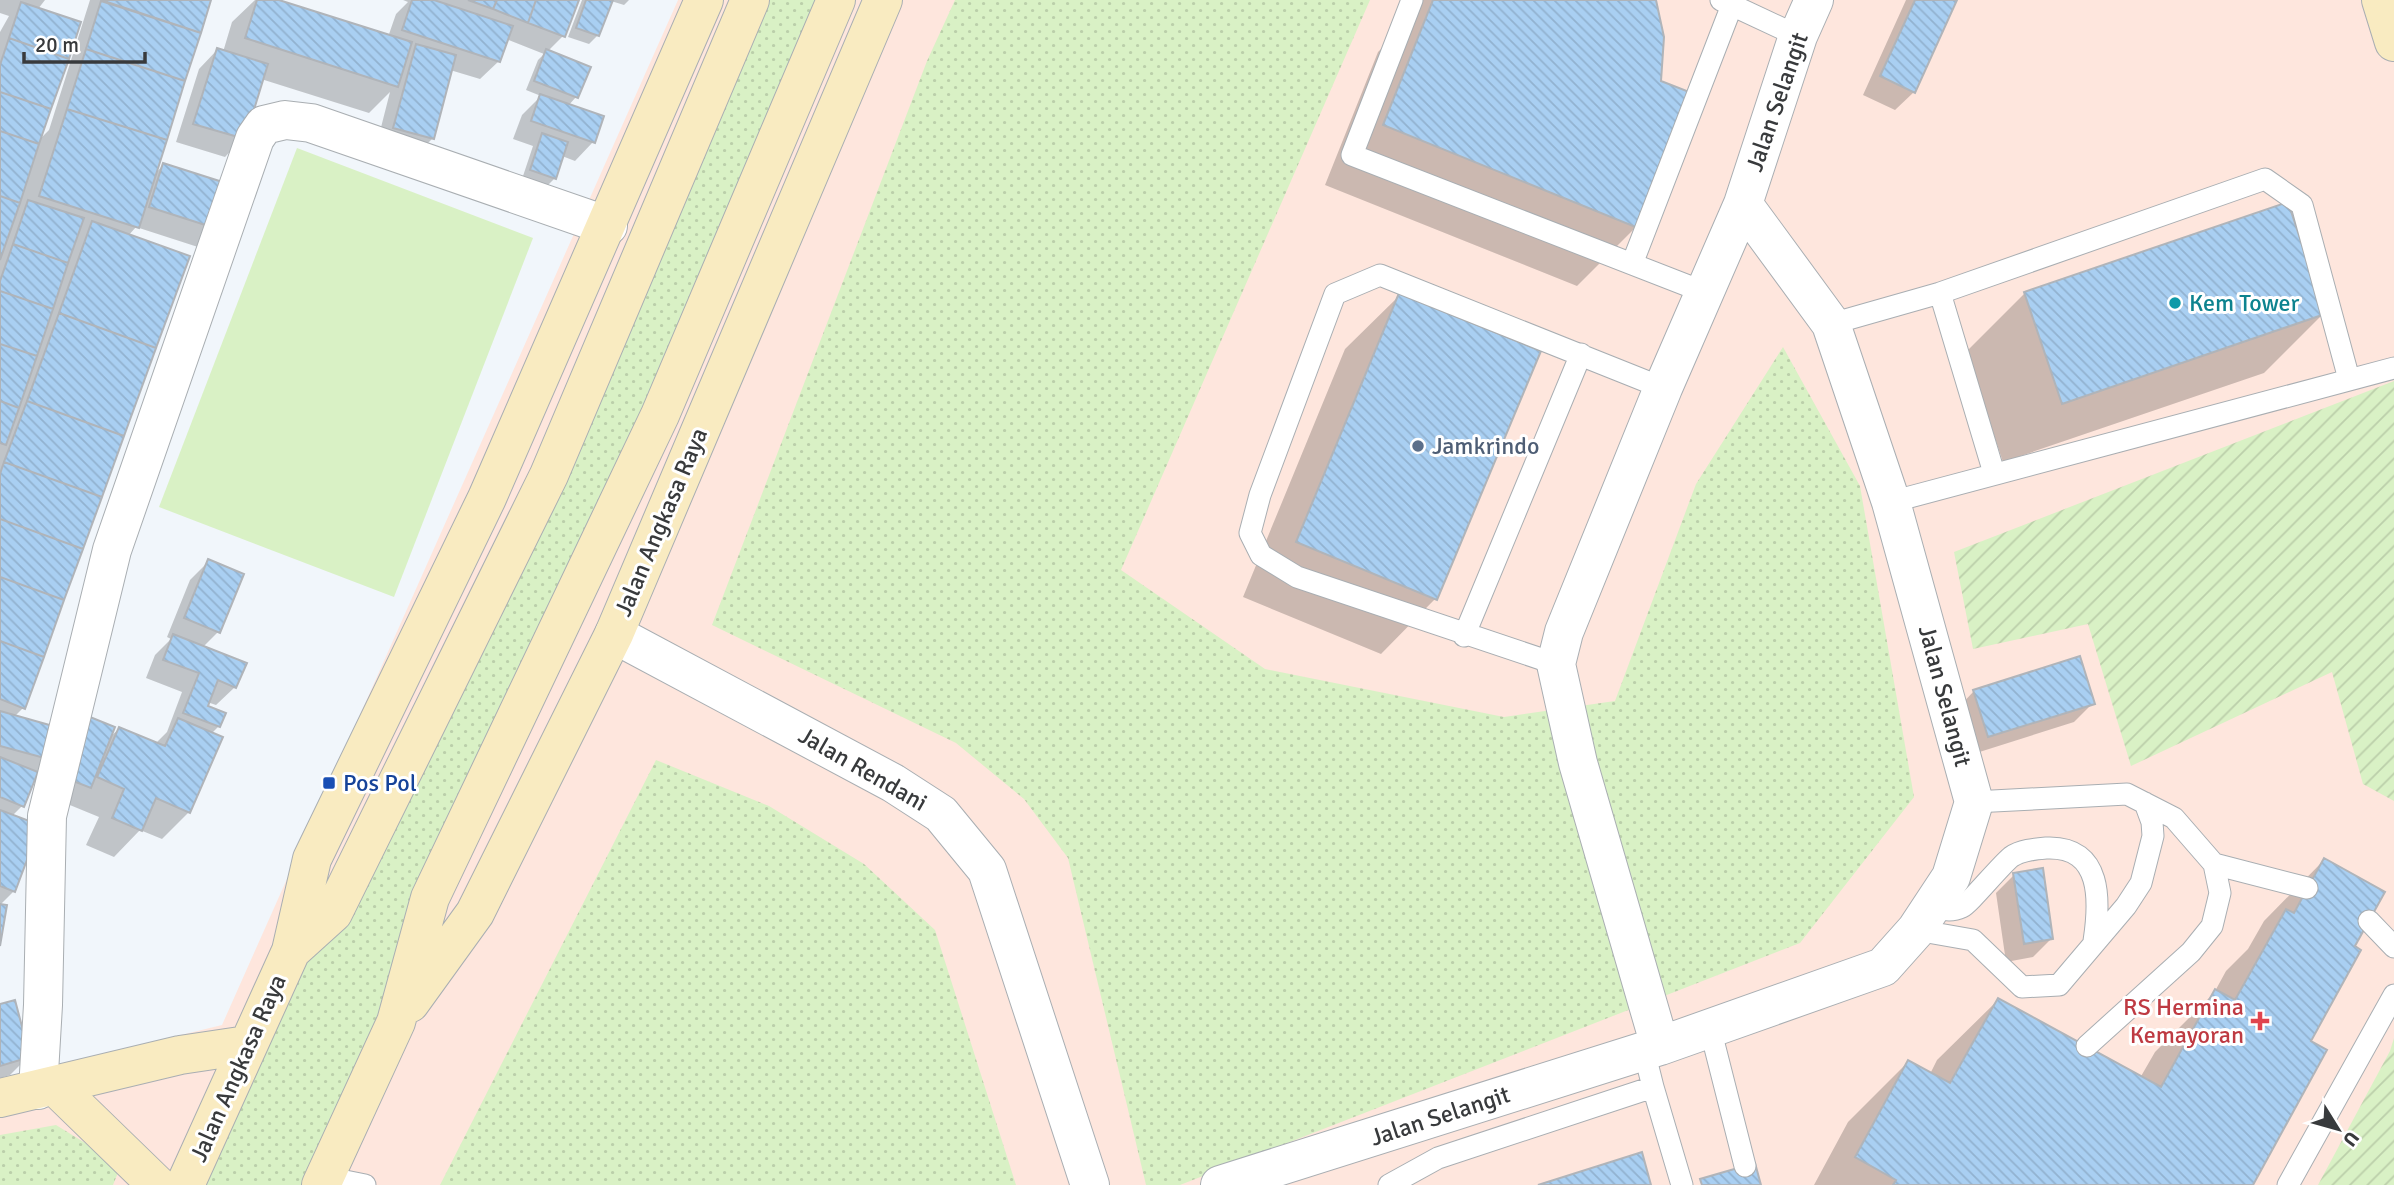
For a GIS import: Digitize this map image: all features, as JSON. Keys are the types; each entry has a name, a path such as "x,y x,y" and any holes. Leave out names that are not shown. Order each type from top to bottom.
{"main road":[{"name":"Jalan Angkasa Raya","path":"185,1185 291,951 312,859 487,498 608,226 704,0"},
{"name":"Jalan Angkasa Raya","path":"291,951 332,913 549,475 750,0"},
{"name":"Jalan Angkasa Raya","path":"323,1181 396,1022 430,898 660,415 836,0"},
{"name":"Jalan Angkasa Raya","path":"396,1022 475,913 614,634 883,0"},
{"path":"2381,0 2394,42"},
{"path":"0,1098 180,1055 247,1045"},
{"path":"47,1088 157,1185"}],"street":[{"name":"Jalan Selangit","path":"1652,1061 1556,664 1564,632 1663,388 1743,204 1798,36 1814,0"},
{"path":"47,1088 44,1005 47,816 112,550 255,138 264,125 285,120 311,123 608,226"},
{"name":"Jalan Selangit","path":"1220,1185 1652,1061 1710,1028 1883,967 1924,918 1951,877 1974,802 1891,502 1831,324 1743,204"},
{"name":"Jalan Rendani","path":"614,634 893,783 941,814 986,870 1090,1185"}],"lane":[{"path":"1412,0 1352,155 1704,292"},
{"path":"1632,264 1727,2 1798,36"},
{"path":"1831,324 1940,293 2265,179 2302,205 2349,379"},
{"path":"1556,664 1464,636 1297,577 1261,555 1250,533 1260,495 1335,294 1380,275 1663,388"},
{"path":"1940,293 1994,473"},
{"path":"1464,636 1581,354"},
{"path":"1891,502 2394,368"},
{"path":"1974,802 2127,794 2174,818 2214,864 2220,893 2212,926 2191,952 2087,1046"},
{"path":"1924,918 1973,940 2022,987 2059,985 2126,906 2141,883 2153,836 2152,822 2145,803"},
{"path":"1924,918 1966,906 1978,889 2014,855 2033,849 2068,850 2090,869 2096,884 2098,904 2094,941"},
{"path":"2214,864 2307,888"},
{"path":"2369,921 2394,947"},
{"path":"2287,1185 2394,995"},
{"path":"1710,1028 1745,1166"},
{"path":"1389,1185 1438,1158 1652,1061 1682,1185"},
{"path":"323,1181 365,1185"}],"shaded area":[{"path":"678,0 2394,0 2394,1185 0,1185 0,1079 222,1025"}],"green space":[{"path":"752,0 836,0 321,1185 187,1185 333,912"},
{"path":"955,0 1370,0 1121,570 1265,669 1504,717 1615,701 1696,484 1783,347 1860,486 1914,797 1800,943 1180,1185 1146,1185 1068,858 1024,799 956,743 712,625 927,61"},
{"path":"297,148 533,238 394,597 159,507"},
{"path":"2394,381 2394,801 2363,784 2332,672 2131,766 2088,624 1973,649 1954,552"},
{"path":"656,760 769,806 864,864 935,930 1016,1185 440,1185"},
{"path":"2394,1038 2394,1185 2318,1185 2390,1051"},
{"path":"56,1125 121,1165 113,1185 0,1185 0,1135"}],"building":[{"path":"101,0 211,0 201,33"},
{"path":"257,0 279,0 412,42 398,87 245,38"},
{"path":"412,0 434,0 513,26 500,62 402,30"},
{"path":"468,0 497,0 493,9"},
{"path":"497,0 536,0 528,23 493,9"},
{"path":"536,0 579,0 565,37 528,23"},
{"path":"586,0 613,0 599,36 576,28"},
{"path":"1433,0 1656,0 1664,37 1661,81 1692,93 1638,228 1383,125"},
{"path":"1915,0 1957,0 1915,93 1880,76"},
{"path":"101,1 201,33 185,81 86,49"},
{"path":"21,2 81,22 69,59 9,38"},
{"path":"9,38 69,59 51,109 0,92 0,65"},
{"path":"416,44 456,55 434,139 393,128"},
{"path":"217,48 268,64 245,139 193,124"},
{"path":"86,49 185,81 167,140 67,109"},
{"path":"546,49 591,67 578,98 534,81"},
{"path":"0,92 51,109 39,144 0,131"},
{"path":"540,94 604,116 595,143 531,121"},
{"path":"67,109 167,140 139,228 39,196"},
{"path":"0,131 39,144 20,203 0,196"},
{"path":"542,133 568,142 556,179 530,170"},
{"path":"163,163 235,186 221,230 149,207"},
{"path":"0,196 20,203 0,260"},
{"path":"28,200 84,218 68,263 13,244"},
{"name":"Kem Tower","path":"2288,202 2325,314 2062,404 2024,292"},
{"path":"92,221 190,256 156,348 59,313"},
{"path":"13,244 68,263 53,309 0,291 0,281"},
{"path":"0,291 53,309 37,356 0,344"},
{"name":"Jamkrindo","path":"1399,293 1541,351 1437,600 1296,542"},
{"path":"59,313 156,348 124,436 27,401"},
{"path":"0,344 37,356 19,408 0,401"},
{"path":"0,401 19,408 6,445 0,443"},
{"path":"27,401 124,436 102,497 4,462"},
{"path":"4,462 102,497 83,549 0,519 0,474"},
{"path":"0,519 83,549 64,600 0,577"},
{"path":"208,559 244,574 220,633 184,618"},
{"path":"0,577 64,600 44,657 0,641"},
{"path":"173,634 247,663 236,688 218,680 208,706 226,713 220,727 183,713 199,673 163,660"},
{"path":"0,641 44,657 25,709 0,699"},
{"path":"2080,656 2095,704 1988,737 1973,690"},
{"path":"0,711 60,728 52,760 0,746"},
{"path":"85,715 115,727 91,788 60,776"},
{"path":"178,718 223,737 190,813 156,798 142,831 112,818 124,789 97,777 119,727 165,746"},
{"path":"0,757 38,772 24,807 0,797"},
{"path":"0,810 40,825 15,892 0,886"},
{"name":"RS Hermina Kemayoran","path":"2324,858 2385,892 2355,946 2361,950 2311,1041 2327,1050 2253,1185 1893,1185 1896,1180 1855,1157 1908,1060 1950,1083 1998,998 2161,1087 2215,989 2235,1000 2286,909 2294,913"},
{"path":"2043,868 2053,939 2024,944 2013,873"},
{"path":"0,904 7,905 0,946"},
{"path":"15,1000 30,1057 0,1066 0,1004"},
{"path":"1642,1152 1651,1185 1538,1185"},
{"path":"1755,1163 1761,1185 1702,1185 1700,1179"}],"place":[{"name":"Kem Tower","path":"2175,303"},
{"name":"Jamkrindo","path":"1418,446"},
{"name":"Pos Pol","path":"329,783"},
{"name":"RS Hermina Kemayoran","path":"2260,1021"}]}
